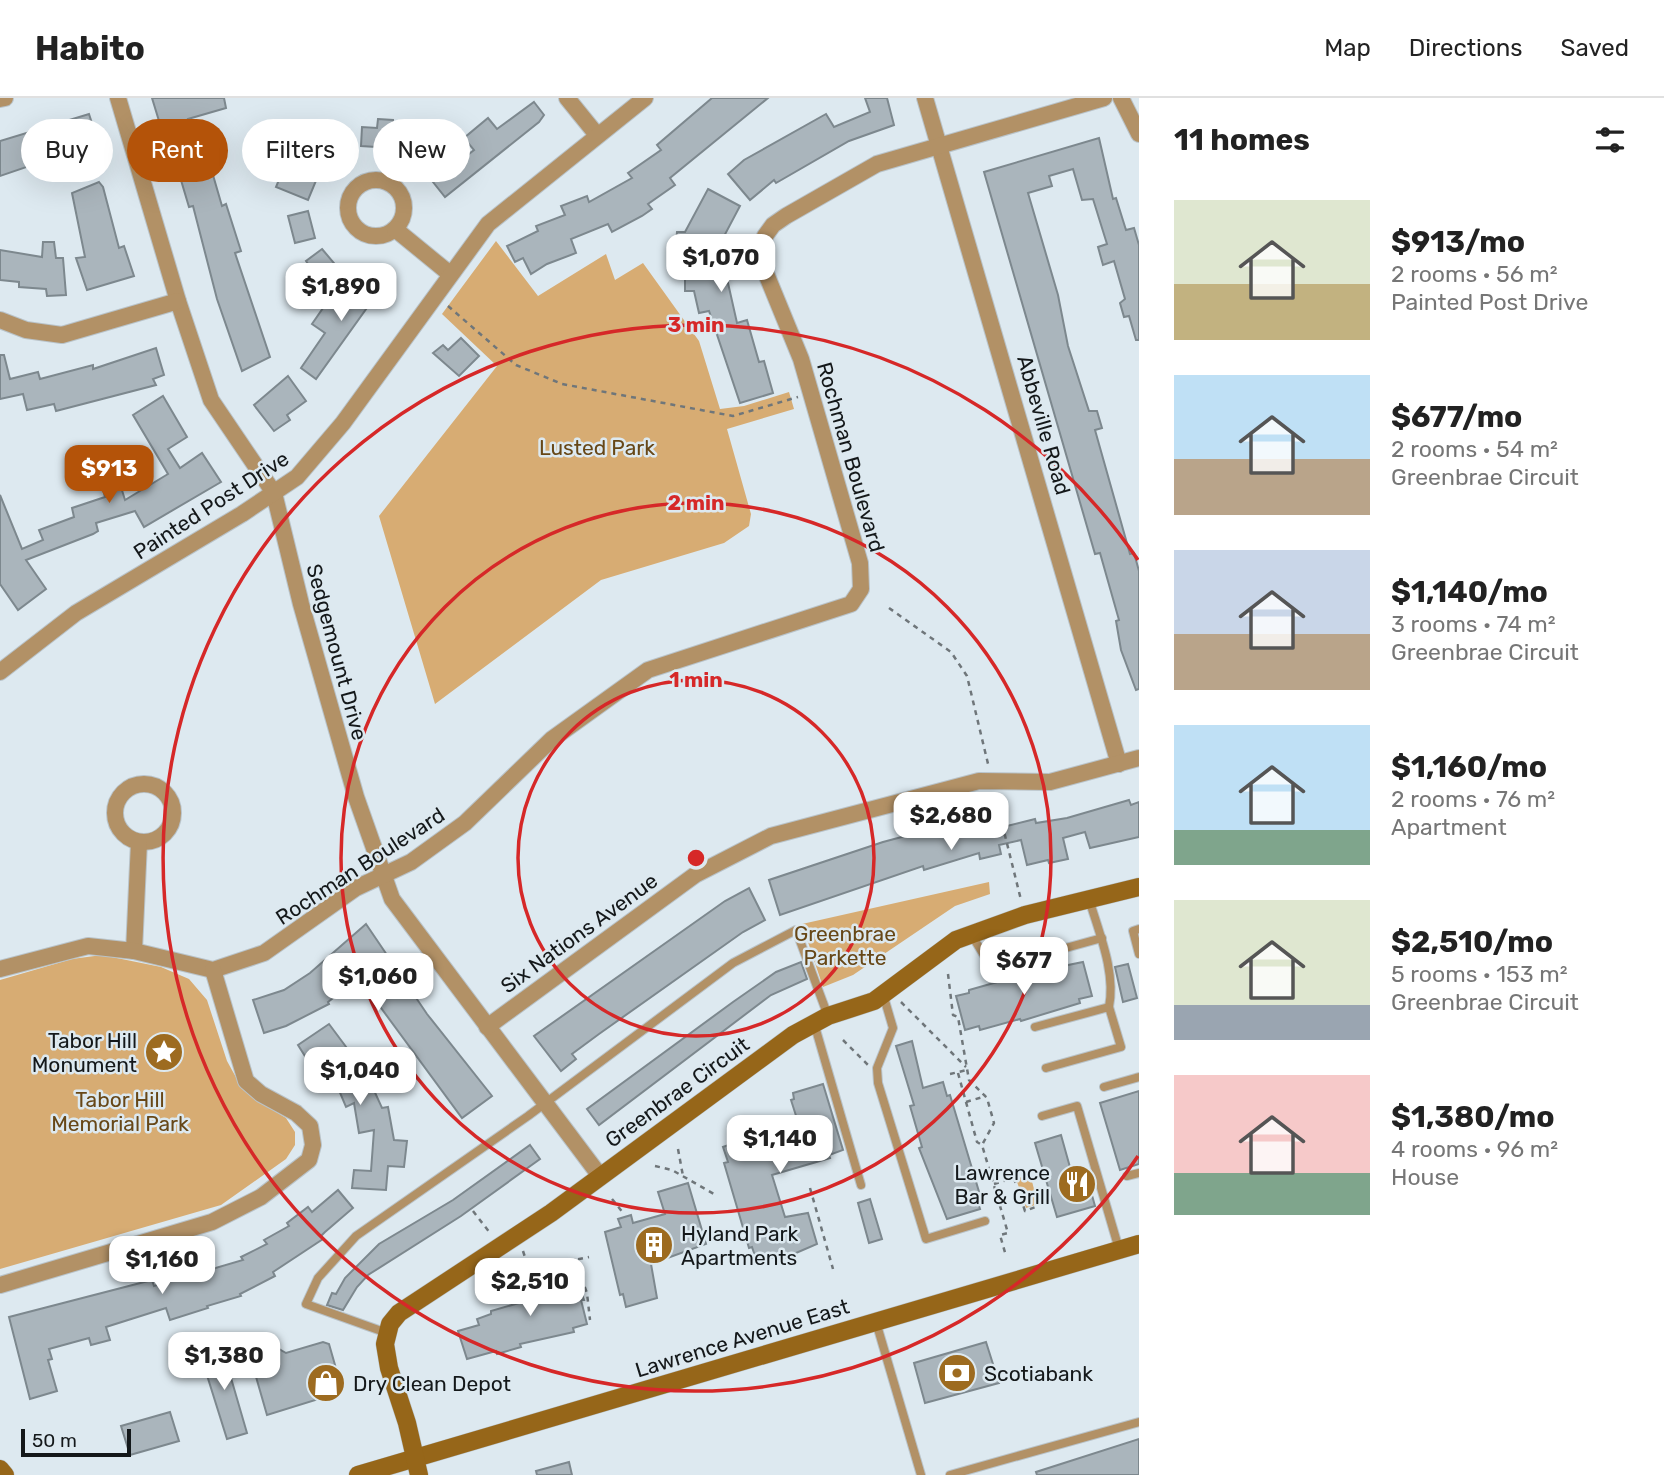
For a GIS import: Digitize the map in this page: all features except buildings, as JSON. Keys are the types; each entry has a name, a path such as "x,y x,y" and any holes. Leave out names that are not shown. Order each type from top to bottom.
{"street":[{"path":"0,99 5,98"},
{"name":"Sedgemount Drive","path":"118,98 178,301 211,400 274,493 300,604 356,796 386,875 392,900 600,1176"},
{"path":"567,98 597,135"},
{"name":"Painted Post Drive","path":"3,662 76,613 297,477 314,459 488,224 645,98"},
{"name":"Abbeville Road","path":"926,98 1119,764"},
{"name":"Rochman Boulevard","path":"213,970 266,953 356,888 411,862 465,823 552,740 648,670 673,659 827,614 846,607 855,600 862,583 860,563 786,316 760,259 765,236 780,220 864,171 939,144 1104,98"},
{"path":"1121,98 1139,134"},
{"path":"395,229 450,274"},
{"path":"0,320 26,330 62,335 178,301"},
{"name":"Six Nations Avenue","path":"488,1027 679,886 733,853 771,836 943,789 992,781 1050,782 1139,758"},
{"path":"134,951 139,842"},
{"name":"Greenbrae Circuit","path":"387,1333 390,1324 408,1304 518,1236 793,1035 821,1020 861,1007 887,992 937,951 971,934 1025,915 1139,887"},
{"path":"0,969 76,948 111,947 213,970 246,1081 261,1094 303,1118 310,1126 313,1144 309,1160 261,1197 212,1222 0,1285"},
{"name":"Lawrence Avenue East","path":"358,1475 417,1467 876,1322 1139,1244"},
{"path":"387,1333 385,1344 388,1368 407,1423 417,1467"},
{"path":"0,1469 5,1475"}],"lane":[{"path":"1046,1068 1121,1047 1109,1007 1112,992 1102,938 1089,900"},
{"path":"1139,929 1133,931 1139,954"},
{"path":"387,1333 306,1304 318,1278 356,1236 733,963 796,930 861,1185"},
{"path":"971,934 988,962 1000,966 1102,938"},
{"path":"887,992 893,1028 877,1074 926,1238 985,1221"},
{"path":"1035,1027 1109,1007"},
{"path":"1104,1087 1139,1077"},
{"path":"1042,1116 1077,1106 1119,1250"},
{"path":"1127,1176 1139,1173"},
{"path":"876,1322 921,1475"},
{"path":"950,1475 983,1471 1139,1422"}],"path":[{"path":"435,294 516,365 562,384 733,416 811,393"},
{"path":"888,608 951,652 967,676 1025,915"},
{"path":"948,974 953,1015 958,1017 963,1035 969,1080 986,1096 995,1123 982,1145"},
{"path":"887,992 966,1068"},
{"path":"843,1040 877,1074"},
{"path":"950,1074 966,1068"},
{"path":"958,1073 977,1142 982,1145 1008,1233 1000,1235 1006,1256"},
{"path":"966,1102 986,1096"},
{"path":"678,1149 683,1176"},
{"path":"655,1166 683,1176 715,1194"},
{"path":"994,1184 1030,1173"},
{"path":"1014,1178 1025,1211 1038,1206"},
{"path":"810,1188 833,1269"},
{"path":"612,1199 624,1214"},
{"path":"473,1211 500,1248"},
{"path":"518,1236 536,1291"},
{"path":"529,1269 589,1256"},
{"path":"574,1259 587,1293 590,1320"}],"green space":[{"name":"Lusted Park","path":"496,241 538,296 606,254 615,280 643,263 699,341 720,409 744,406 789,392 794,409 727,429 751,514 749,526 724,543 601,580 435,704 379,516 497,366 442,314"},
{"name":"Greenbrae Parkette","path":"989,882 990,894 955,906 853,975 823,987 802,924"},
{"name":"Tabor Hill Memorial Park","path":"102,955 161,967 189,979 207,1000 227,1061 238,1081 253,1098 286,1118 295,1132 295,1145 286,1159 221,1205 0,1269 0,980 72,959"},
{"path":"1030,1174 1038,1204 1026,1208 1016,1179"}],"place":[{"name":"Tabor Hill Monument","path":"164,1052"},
{"name":"Lawrence Bar & Grill","path":"1077,1184"},
{"name":"Hyland Park Apartments","path":"654,1245"},
{"name":"Scotiabank","path":"957,1373"},
{"name":"Dry Clean Depot","path":"326,1383"}]}
